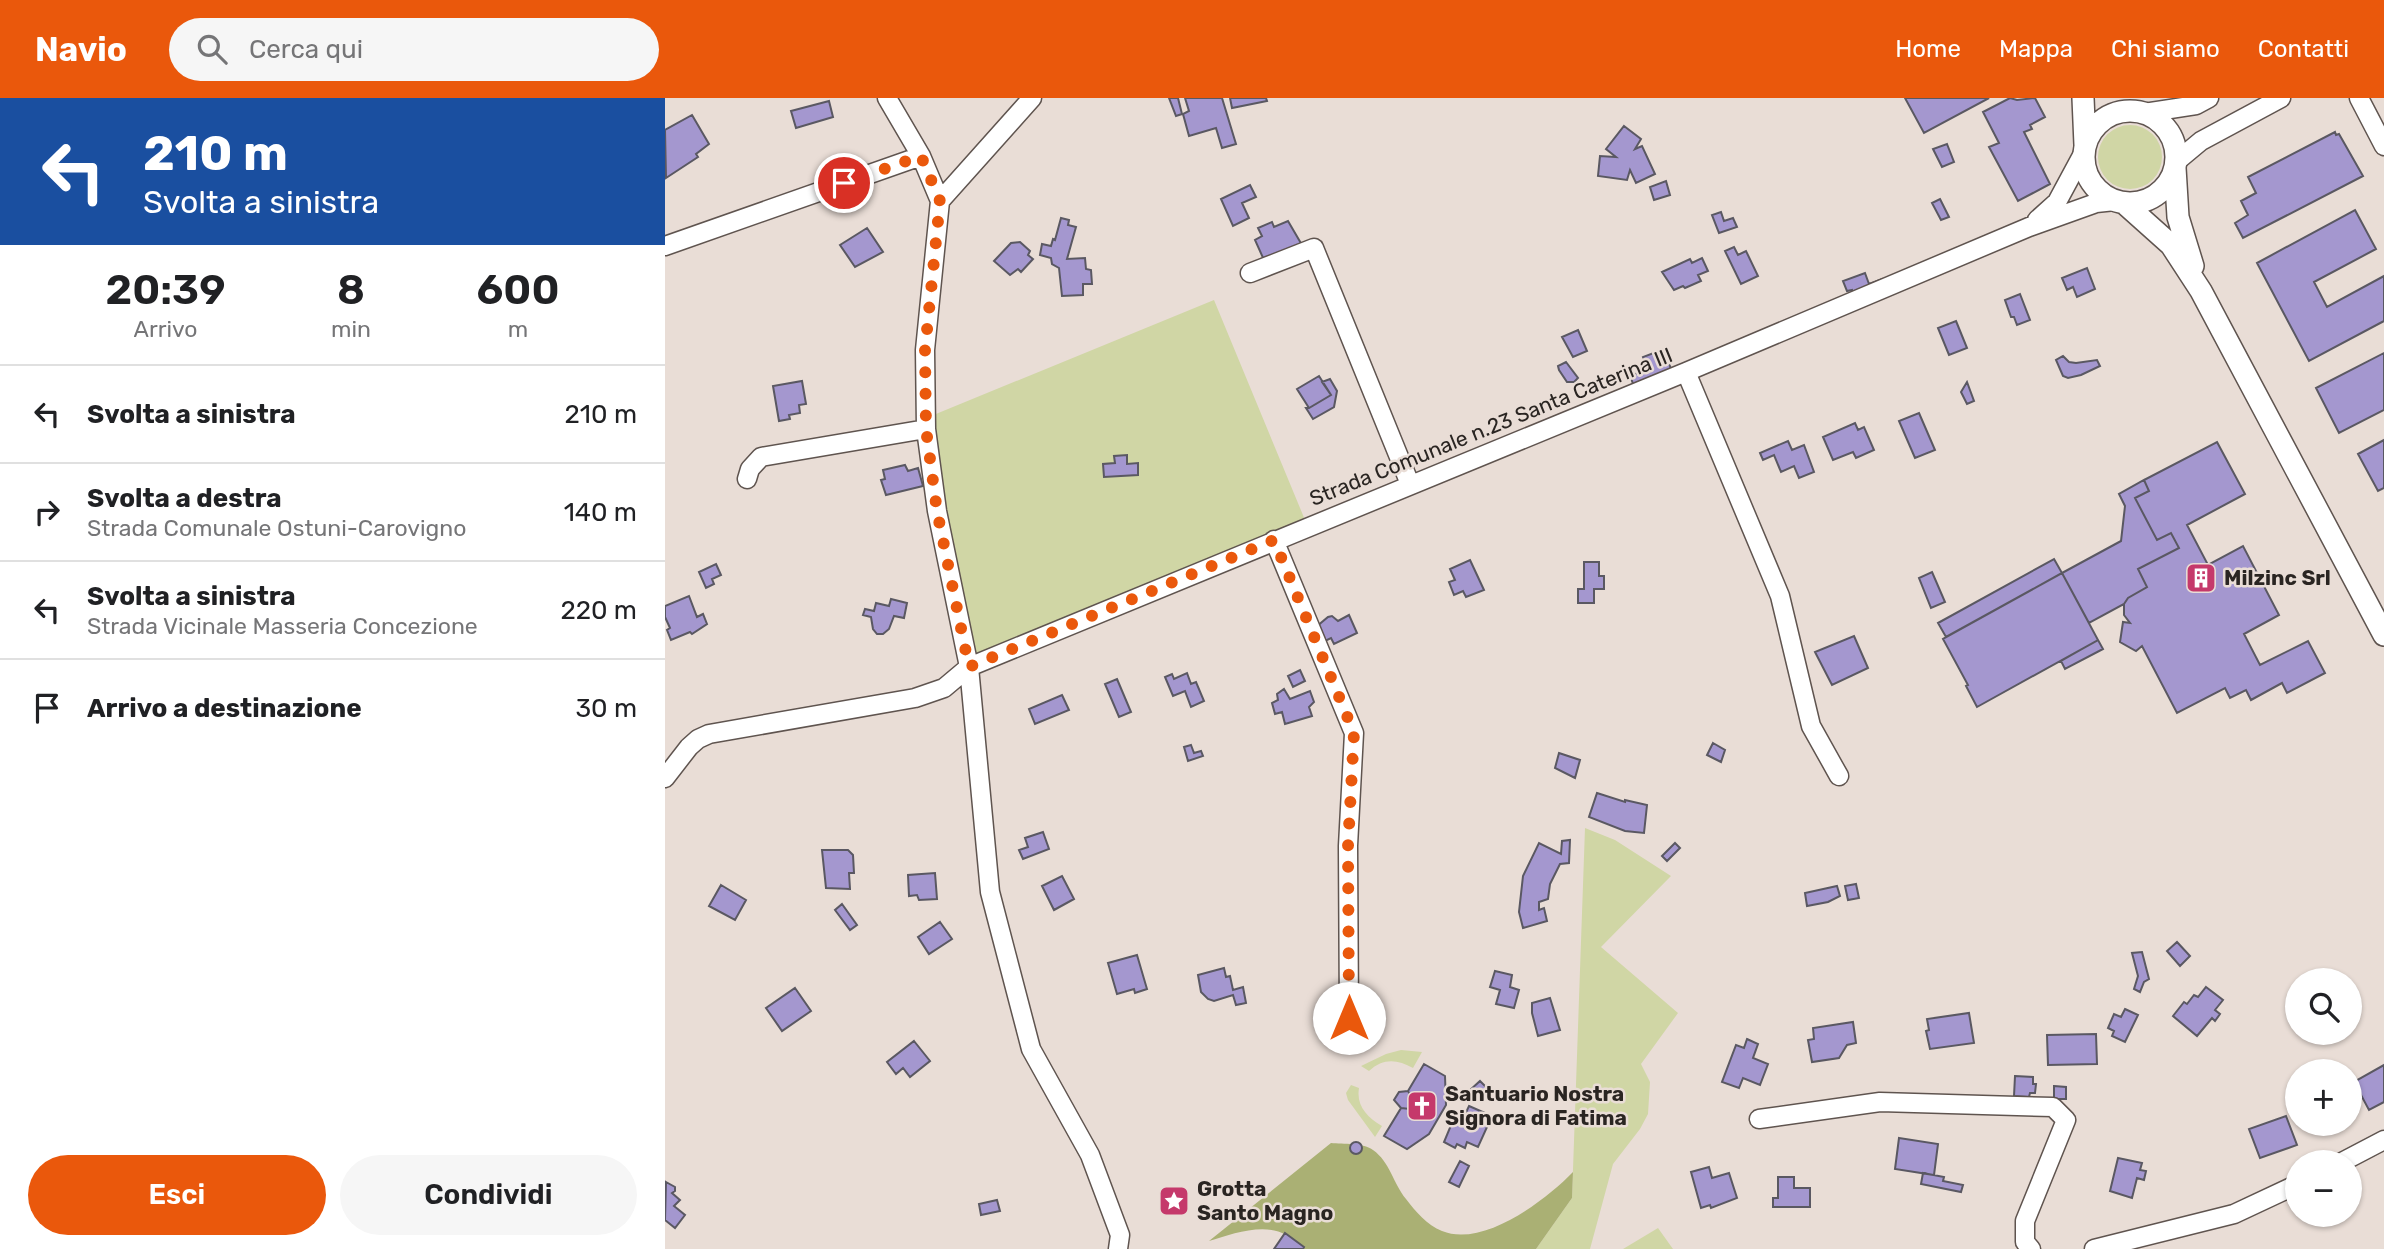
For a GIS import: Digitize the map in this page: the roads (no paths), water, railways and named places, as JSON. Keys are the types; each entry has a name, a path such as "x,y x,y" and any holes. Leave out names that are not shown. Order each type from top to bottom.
{"main road":[{"path":"2083,98 2085,166 2091,180 2101,193 2120,202 2171,245 2201,291 2384,635"},
{"path":"2085,148 2098,123 2109,115 2133,107 2158,120 2169,131 2175,145 2178,217 2201,291"},
{"path":"2120,202 2151,199 2162,191 2170,180 2176,164"}],"street":[{"path":"887,98 921,156 940,201 925,350 926,429 937,511 969,667 990,892 1031,1049 1090,1155 1120,1235 1118,1249"},
{"path":"940,201 1032,98"},
{"path":"2133,107 2196,105 2209,98"},
{"path":"2176,164 2201,141 2281,98"},
{"path":"2359,98 2384,146"},
{"path":"2029,227 2057,202 2085,148"},
{"path":"665,246 921,156"},
{"name":"Strada Comunale n.23 Santa Caterina III","path":"665,778 689,747 709,734 915,698 944,688 969,667 1686,372 2029,227 2096,203 2120,202"},
{"path":"1250,273 1314,248 1410,484"},
{"path":"1686,372 1780,596 1811,726 1839,776"},
{"path":"747,479 750,469 761,457 926,429"},
{"path":"1274,540 1354,733 1348,846 1349,1018"},
{"path":"1759,1119 1880,1102 2053,1107 2066,1120 2025,1221 2025,1242 2031,1249"},
{"path":"2362,1152 2384,1140"},
{"path":"2094,1249 2234,1214 2285,1190"}],"place":[{"name":"Milzinc Srl","path":"2201,578"},
{"name":"Santuario Nostra Signora di Fatima","path":"1422,1106"},
{"name":"Grotta Santo Magno","path":"1174,1201"}]}
